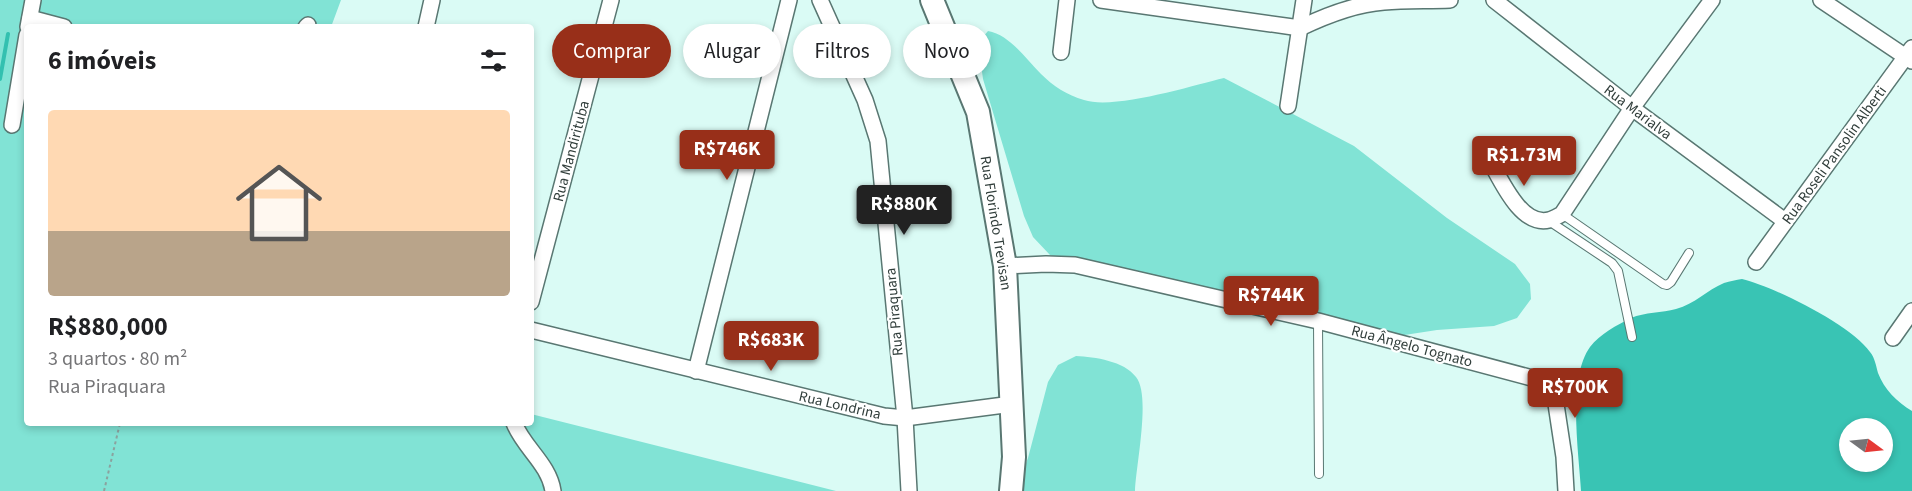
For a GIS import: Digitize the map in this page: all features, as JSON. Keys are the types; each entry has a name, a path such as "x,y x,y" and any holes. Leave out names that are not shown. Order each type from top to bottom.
{"street":[{"path":"29,22 33,0"},
{"path":"427,24 432,0"},
{"name":"Rua Mandirituba","path":"534,291 611,0"},
{"path":"696,371 789,0"},
{"name":"Rua Piraquara","path":"820,0 865,100 878,141 905,418 909,491"},
{"name":"Rua Florindo Trevisan","path":"932,0 978,112 1005,266 1014,457 1011,491"},
{"path":"1061,52 1067,0"},
{"path":"1101,0 1300,28 1325,16 1383,2 1450,0"},
{"path":"1288,106 1304,0"},
{"name":"Rua Marialva","path":"1494,0 1632,108 1785,221"},
{"path":"1490,161 1512,199 1525,214 1538,220 1555,217 1712,0"},
{"path":"1821,0 1910,55"},
{"path":"12,125 24,52"},
{"name":"Rua Roseli Pansolin Alberti","path":"1756,262 1910,55"},
{"name":"Rua Ângelo Tognato","path":"1005,266 1075,265 1318,321 1547,382 1554,391 1564,457 1566,491"},
{"path":"1893,338 1912,311"},
{"name":"Rua Londrina","path":"534,331 884,416 905,418 1012,404"},
{"path":"515,426 546,469 553,491"}],"lane":[{"path":"1555,217 1663,284 1667,285 1671,282 1689,253"},
{"path":"1555,217 1612,263 1618,271 1632,337"},
{"path":"1318,321 1319,474"}],"path":[{"path":"104,491 119,426"}],"green space":[{"path":"0,0 341,0 332,24 24,24 24,426 534,426 534,415 836,491 0,491"},
{"path":"991,32 1010,42 1055,86 1084,100 1114,102 1133,100 1224,78 1354,146 1447,218 1515,264 1530,284 1531,299 1517,318 1494,326 1437,330 1398,336 1088,269 1050,255 1033,237 1024,216 983,79 991,78"},
{"path":"1742,279 1792,298 1847,330 1870,352 1887,390 1912,411 1912,491 1581,491 1576,417 1577,397 1583,361 1590,347 1604,334 1631,318 1683,307 1726,282"},
{"path":"1076,356 1100,359 1124,367 1136,377 1140,386 1143,414 1135,491 1015,491 1028,458 1048,382 1058,365"}],"waterway":[{"path":"0,79 8,34"}]}
